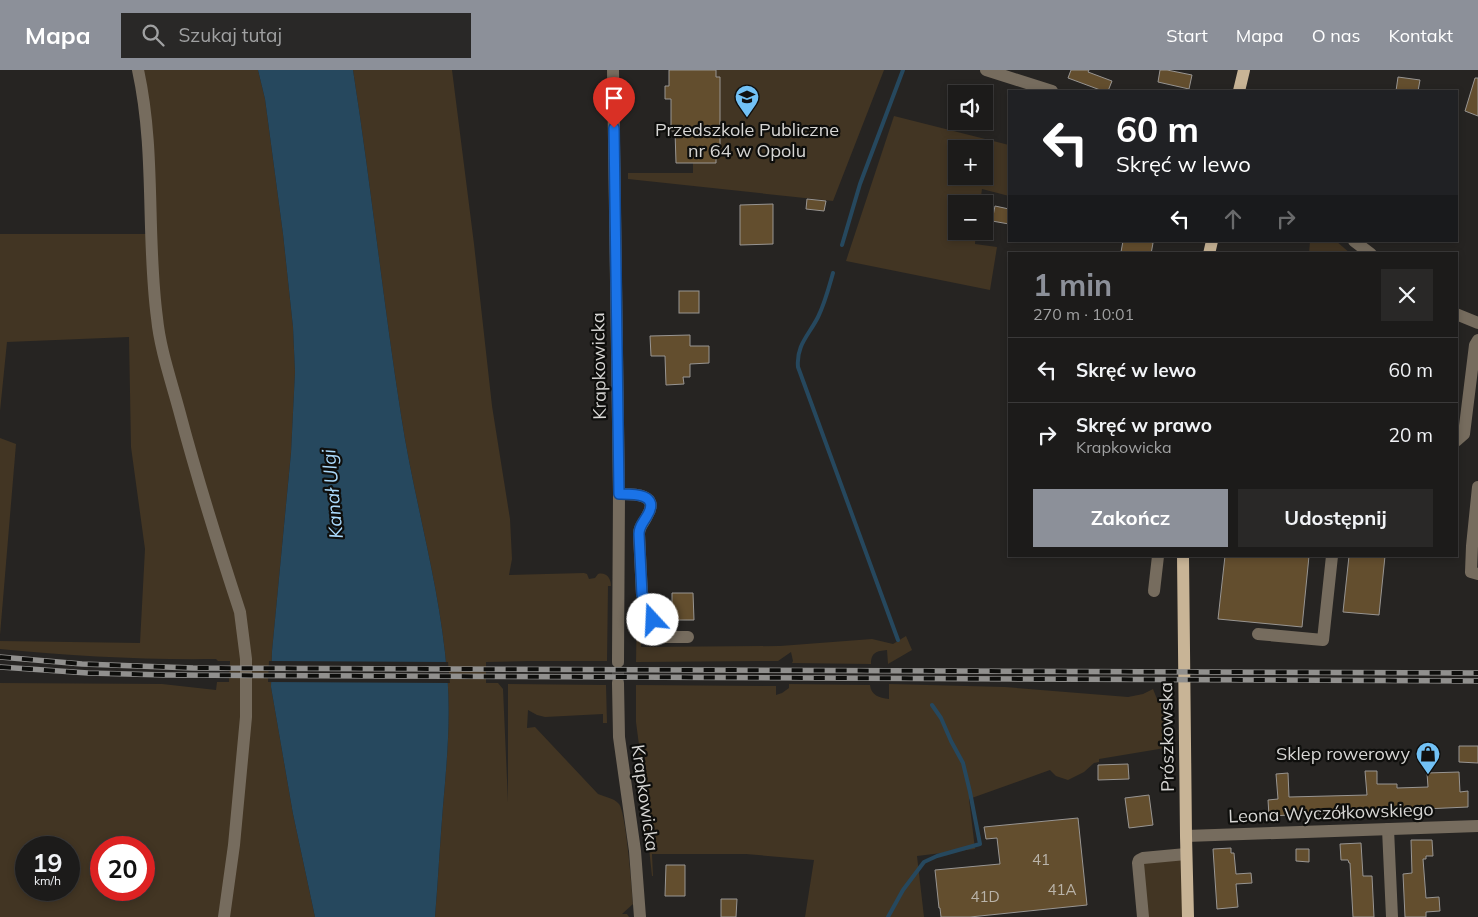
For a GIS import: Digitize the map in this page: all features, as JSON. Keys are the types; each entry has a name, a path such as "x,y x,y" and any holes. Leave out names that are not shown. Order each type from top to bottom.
{"main road":[{"path":"1239,90 1244,70"},
{"name":"Prószkowska","path":"1183,557 1188,917"}],"street":[{"path":"138,70 146,121 152,262 160,339 191,456 240,612 244,638 246,717 234,845 224,917"},
{"name":"Krapkowicka","path":"613,70 619,494 618,662"},
{"path":"986,70 1049,90"},
{"path":"614,90 627,90"},
{"path":"1355,242 1368,252"},
{"path":"1458,315 1478,323"},
{"path":"1458,439 1464,434 1475,345 1478,340"},
{"path":"1478,487 1471,572 1478,574"},
{"path":"619,494 640,495 647,499 650,506 649,513 641,526 639,534 642,595 652,605 653,634 659,637 688,637"},
{"path":"1154,591 1158,557"},
{"path":"1258,634 1323,640 1332,557"},
{"name":"Krapkowicka","path":"618,683 619,736 635,851 640,917"},
{"name":"Leona Wyczółkowskiego","path":"1186,836 1478,826"},
{"path":"1388,829 1392,917"},
{"path":"1143,917 1139,860 1142,858 1186,854"}],"shaded area":[{"path":"138,70 258,70 265,99 283,234 293,327 295,372 291,453 272,651 271,687 293,814 315,917 0,917 0,683 162,684 216,690 217,682 229,682 230,661 218,661 216,659 108,657 0,649 0,641 140,643 145,549 131,447 129,337 7,342 0,411 0,234 151,234"},
{"path":"353,70 452,70 492,406 510,519 512,559 509,575 584,573 587,574 589,579 595,578 598,574 603,574 608,576 611,586 608,586 607,661 486,662 486,683 498,683 503,689 508,802 508,684 606,685 607,723 603,723 603,714 545,717 528,710 527,728 535,727 598,794 612,799 619,804 622,810 626,835 633,904 622,914 627,914 629,917 435,917 448,739 449,706 444,640 433,575 406,447"},
{"name":"Przedszkole Publiczne nr 64 w Opolu","path":"716,70 884,70 833,201 628,179 628,173 693,173 693,162 716,163 716,151 704,99 720,99 720,78 716,77"},
{"path":"894,116 989,140 948,140 948,185 993,185 993,141 1008,145 1008,196 982,189 981,195 948,195 948,240 975,240 975,244 997,247 990,290 846,261"},
{"path":"1310,242 1337,242 1349,252 1309,252"},
{"path":"0,438 16,444 0,635"},
{"path":"637,607 639,607 641,647 780,646 872,639 893,644 906,636 912,650 888,664 887,650 875,653 871,664 792,663 791,652 778,661 636,662"},
{"path":"789,684 870,685 876,695 889,699 889,684 1005,687 1128,697 1143,694 1153,689 1157,699 1165,695 1165,748 1099,759 1099,762 1094,763 1084,772 1068,780 1056,776 1050,770 969,799 975,849 917,856 924,917 805,917 814,860 746,854 652,854 652,876 638,746 636,685 776,686 776,695 789,688"},
{"path":"1186,854 1188,917 1143,917 1139,860"}],"water":[{"name":"Kanał Ulgi","path":"258,70 353,70 406,447 433,575 444,640 449,706 448,739 435,917 315,917 293,814 271,687 272,651 291,453 295,372 293,327 265,99"}],"pier":[{"path":"269,661 448,662 450,683 268,682"}],"building":[{"name":"Przedszkole Publiczne nr 64 w Opolu","path":"669,70 716,70 716,77 720,77 720,151 716,151 716,163 676,163 675,131 671,131 671,99 665,99 665,86 669,86"},
{"path":"1071,70 1089,70 1088,72 1112,81 1108,90 1100,90 1068,78"},
{"path":"1160,70 1192,75 1189,89 1158,82"},
{"path":"1398,77 1420,80 1418,90 1396,90"},
{"path":"1475,78 1478,78 1478,116 1465,111"},
{"path":"807,199 826,201 824,211 806,209"},
{"path":"773,204 773,244 740,245 740,205"},
{"path":"995,206 1008,209 1008,224 993,221"},
{"path":"1123,242 1153,243 1151,252 1121,252"},
{"path":"679,291 699,291 699,313 679,313"},
{"path":"690,335 690,346 709,346 709,363 690,364 690,377 683,377 684,384 666,385 665,356 651,356 650,336"},
{"path":"1225,557 1309,557 1302,627 1218,619"},
{"path":"1349,557 1385,557 1379,615 1343,612"},
{"path":"672,593 693,593 694,620 672,620"},
{"path":"1459,746 1478,746 1478,763 1459,762"},
{"path":"1128,764 1129,779 1098,780 1098,765"},
{"path":"1365,771 1377,771 1377,784 1397,784 1397,788 1428,787 1427,773 1459,772 1460,792 1468,791 1468,807 1269,816 1268,800 1278,799 1276,774 1288,773 1289,797 1367,795"},
{"path":"1149,795 1153,825 1129,828 1125,798"},
{"path":"1078,818 1087,905 970,917 941,917 935,870 1000,864 997,838 986,839 984,827"},
{"path":"1411,840 1432,840 1433,856 1426,856 1426,859 1423,859 1426,898 1439,897 1440,911 1426,912 1426,917 1405,917 1403,874 1412,873"},
{"path":"1361,843 1363,876 1372,876 1374,917 1353,917 1350,863 1348,860 1341,860 1340,844"},
{"path":"1231,848 1231,853 1234,853 1236,874 1251,873 1252,883 1236,884 1238,907 1217,909 1213,849"},
{"path":"1296,849 1309,849 1309,862 1296,861"},
{"path":"666,865 685,865 685,896 665,896"},
{"path":"721,899 737,899 736,917 721,917"}],"waterway":[{"path":"842,245 860,184 903,70"},
{"path":"833,273 820,312 801,346 798,367 898,640"},
{"path":"888,917 903,890 924,862 937,856 980,844 963,763 941,718 932,705"}],"tunnel":[{"path":"618,662 618,683"}],"railway":[{"path":"0,657 82,664 193,668 1478,673"},
{"path":"0,667 88,673 166,675 1478,681"}],"place":[{"name":"Przedszkole Publiczne nr 64 w Opolu","path":"747,118"},
{"name":"Sklep rowerowy","path":"1428,775"}],"route":[{"path":"614,128 619,494 637,494 649,502 649,513 639,530 639,534 642,595 652,605 653,620"}]}
